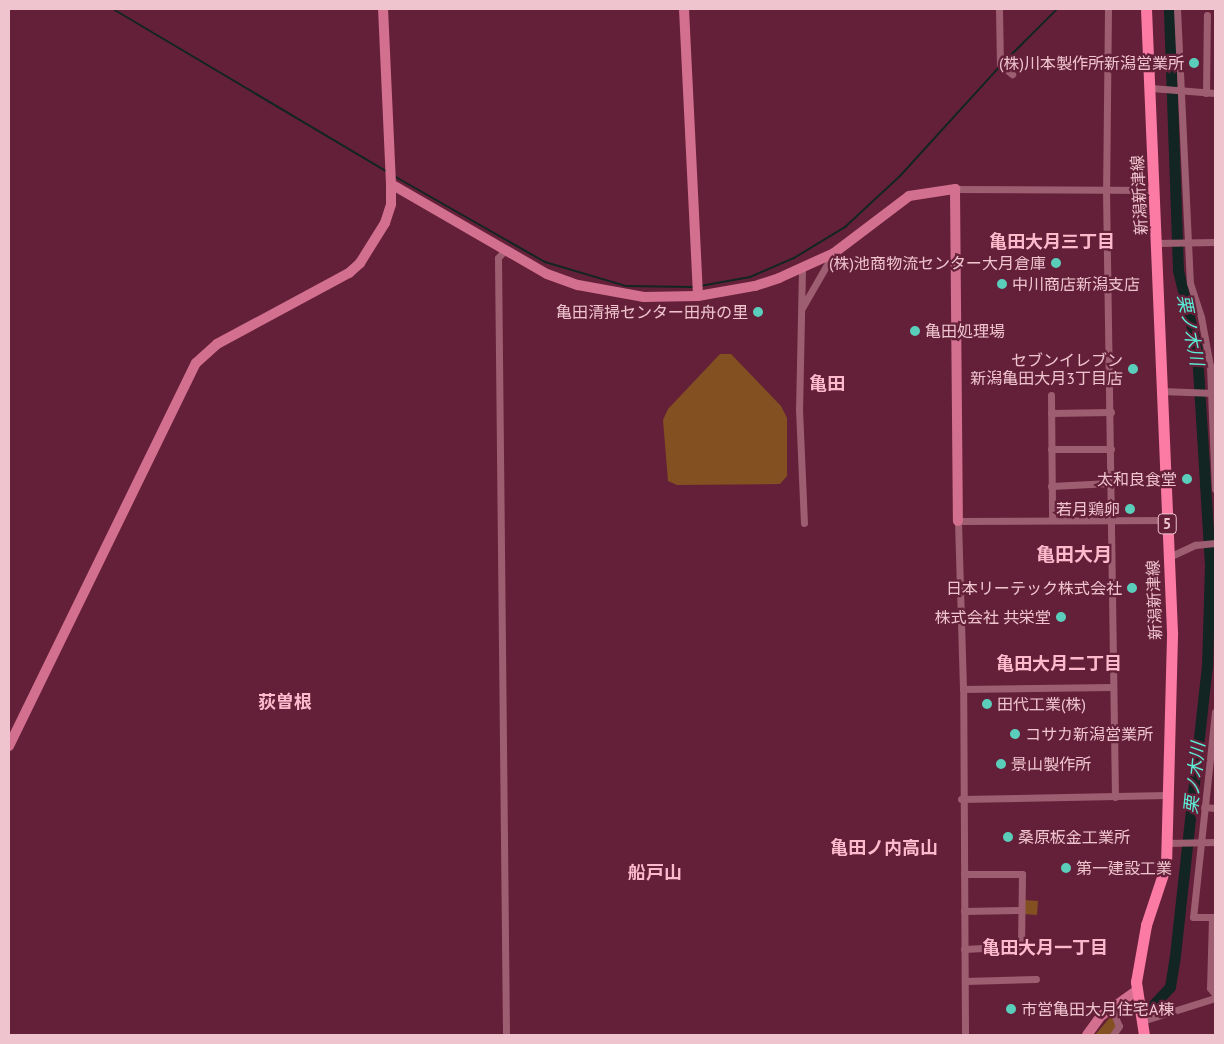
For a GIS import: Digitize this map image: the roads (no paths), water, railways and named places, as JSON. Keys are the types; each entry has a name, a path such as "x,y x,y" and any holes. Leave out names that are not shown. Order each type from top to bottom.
{"main road":[{"name":"新潟新津線","path":"1144,1035 1136,991 1138,956 1173,842 1167,795 1172,632 1166,520 1151,88 1146,9"}],"street":[{"path":"9,746 196,363 217,344 356,268 385,223 391,204 391,181 383,9"},
{"path":"684,9 698,294"},
{"path":"999,9 1000,64 1012,74"},
{"path":"1108,9 1106,190 1111,412 1115,797"},
{"path":"1177,9 1178,90 1189,241 1190,283 1207,340 1213,393 1215,489"},
{"path":"1206,93 1207,15"},
{"path":"1151,88 1215,93"},
{"path":"391,181 504,251 546,274 596,289 644,297 698,294 756,286 802,269 834,253 909,196 955,188 1154,190"},
{"path":"955,188 958,521 963,689 961,799 964,874 965,1035"},
{"path":"1157,242 1215,242"},
{"path":"504,251 498,258 506,1035"},
{"path":"802,308 834,253"},
{"path":"802,269 799,409 804,523"},
{"path":"1162,391 1213,393"},
{"path":"1051,395 1052,520"},
{"path":"1051,413 1111,412"},
{"path":"1051,449 1111,448"},
{"path":"1052,486 1111,483"},
{"path":"958,521 1166,520"},
{"path":"1169,557 1195,545 1215,543"},
{"path":"963,689 1113,687"},
{"path":"1215,712 1212,770 1196,842 1193,917 1214,917 1210,988 1215,994"},
{"path":"961,799 1167,795"},
{"path":"1204,807 1215,808"},
{"path":"1173,842 1215,842"},
{"path":"964,874 1022,874 1021,946 964,949"},
{"path":"964,911 1021,910"},
{"path":"965,981 1036,979"},
{"path":"1087,1035 1101,1016 1136,991"},
{"path":"1142,1021 1215,998"},
{"path":"1112,1009 1119,1026 1113,1035"}],"waterway":[{"path":"113,9 386,171"},
{"path":"700,286 750,277 794,258 845,227 900,176 1002,64 1057,9"},
{"name":"栗ノ木川","path":"1154,1004 1170,987 1175,955 1207,666 1210,565 1197,350 1178,270 1169,9"},
{"path":"394,176 545,262 626,286 693,287"}],"place":[{"name":"(株)川本製作所新潟営業所","path":"1194,63"},
{"name":"(株)池商物流センター大月倉庫","path":"1056,263"},
{"name":"中川商店新潟支店","path":"1002,284"},
{"name":"亀田清掃センター田舟の里","path":"758,312"},
{"name":"亀田処理場","path":"915,331"},
{"name":"セブンイレブン 新潟亀田大月3丁目店","path":"1133,369"},
{"name":"太和良食堂","path":"1187,479"},
{"name":"若月鶏卵","path":"1130,509"},
{"name":"日本リーテック株式会社","path":"1132,588"},
{"name":"株式会社 共栄堂","path":"1061,617"},
{"name":"田代工業(株)","path":"987,704"},
{"name":"コサカ新潟営業所","path":"1015,734"},
{"name":"景山製作所","path":"1001,764"},
{"name":"桑原板金工業所","path":"1008,837"},
{"name":"第一建設工業","path":"1066,868"},
{"name":"市営亀田大月住宅A棟","path":"1011,1009"}],"district":[{"name":"亀田大月三丁目","path":"1052,242"},
{"name":"亀田","path":"827,384"},
{"name":"亀田大月","path":"1074,555"},
{"name":"亀田大月二丁目","path":"1059,664"},
{"name":"荻曽根","path":"285,702"},
{"name":"亀田ノ内高山","path":"884,848"},
{"name":"船戸山","path":"655,873"},
{"name":"亀田大月一丁目","path":"1045,948"}]}
